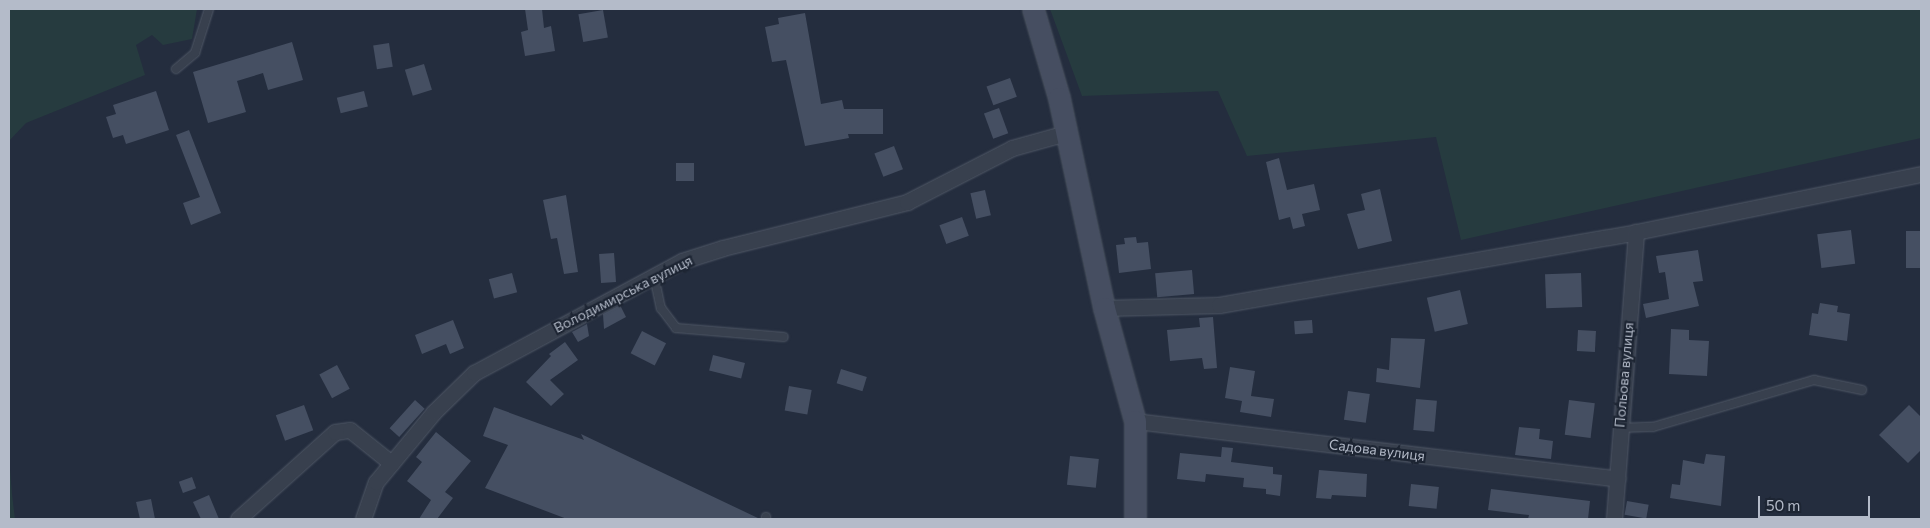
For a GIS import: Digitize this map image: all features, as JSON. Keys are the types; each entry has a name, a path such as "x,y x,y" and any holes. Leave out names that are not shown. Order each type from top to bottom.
{"street":[{"path":"1033,9 1066,133 1104,308 1136,421 1135,519"},
{"name":"Володимирська вулиця","path":"363,519 376,482 434,412 474,373 682,261 723,248 907,202 1012,148 1066,133"},
{"path":"1104,308 1219,305 1636,232 1921,174"},
{"name":"Польова вулиця","path":"1614,519 1618,478 1619,428 1636,232"},
{"name":"Садова вулиця","path":"1136,421 1618,478"},
{"path":"238,519 335,432 350,430 391,463"}],"lane":[{"path":"176,69 195,53 209,9"},
{"path":"654,276 662,308 676,328 784,337"},
{"path":"1619,428 1653,427 1814,380 1862,390"}],"green space":[{"path":"9,9 197,9 192,39 163,45 152,35 136,45 145,75 26,123 9,141"},
{"path":"1050,9 1921,9 1921,138 1461,240 1436,137 1247,156 1218,91 1082,96"},
{"path":"9,457 12,494 15,519 9,519"}],"building":[{"path":"525,9 542,9 544,28 551,26 555,51 525,56 521,32 528,30"},
{"path":"603,10 608,38 583,42 578,14"},
{"path":"805,13 821,104 842,100 844,109 883,109 883,134 848,134 849,138 805,146 786,60 772,62 765,27 779,24 778,18"},
{"path":"292,42 303,80 268,90 263,73 237,81 246,112 208,123 193,72"},
{"path":"389,43 393,67 377,69 373,46"},
{"path":"424,64 432,90 413,96 405,70"},
{"path":"1010,78 1017,97 993,105 987,87"},
{"path":"156,91 169,130 126,144 123,135 113,138 106,117 116,114 113,105"},
{"path":"364,91 368,107 341,113 337,98"},
{"path":"999,108 1008,133 993,139 984,113"},
{"path":"189,130 221,213 191,225 183,203 200,197 176,135"},
{"path":"894,146 903,169 883,177 874,154"},
{"path":"1279,158 1287,190 1314,184 1320,210 1302,214 1305,226 1293,229 1290,217 1279,220 1266,162"},
{"path":"676,163 694,163 694,181 676,181"},
{"path":"1380,189 1392,241 1358,249 1347,214 1365,210 1361,194"},
{"path":"985,190 991,215 976,219 970,193"},
{"path":"566,195 578,272 564,274 557,238 551,239 543,200"},
{"path":"962,217 969,236 946,244 939,225"},
{"path":"1851,230 1855,264 1821,268 1817,234"},
{"path":"1906,231 1921,231 1921,268 1906,268"},
{"path":"1136,237 1137,243 1148,242 1151,269 1119,273 1116,245 1125,244 1124,238"},
{"path":"1698,250 1703,281 1693,282 1699,306 1646,318 1643,304 1669,299 1665,272 1659,273 1656,256"},
{"path":"614,253 616,282 601,283 599,254"},
{"path":"1192,270 1194,294 1157,297 1155,273"},
{"path":"512,273 517,292 494,299 489,279"},
{"path":"1581,273 1582,307 1546,308 1545,274"},
{"path":"1460,290 1468,324 1435,332 1427,298"},
{"path":"1820,303 1838,306 1837,312 1850,314 1847,341 1809,335 1812,313 1818,314"},
{"path":"620,305 626,317 604,329 603,314"},
{"path":"1213,317 1217,368 1204,369 1202,358 1170,361 1167,330 1200,327 1199,318"},
{"path":"453,320 464,348 450,354 446,344 422,354 415,335"},
{"path":"1312,320 1313,333 1295,334 1294,321"},
{"path":"587,324 589,336 578,342 572,332"},
{"path":"1671,329 1689,330 1689,340 1709,341 1707,376 1669,374"},
{"path":"1578,330 1596,331 1595,352 1577,351"},
{"path":"642,331 666,343 655,366 631,353"},
{"path":"1391,338 1425,339 1420,388 1376,382 1377,368 1389,370"},
{"path":"565,342 578,360 550,380 564,394 551,406 526,382 551,356 549,354"},
{"path":"713,355 745,363 741,379 709,371"},
{"path":"337,365 350,389 332,398 319,374"},
{"path":"1230,367 1255,371 1251,396 1274,399 1271,417 1240,412 1242,401 1225,398"},
{"path":"841,369 867,377 862,391 837,383"},
{"path":"789,386 812,390 807,415 785,411"},
{"path":"1348,391 1370,394 1366,423 1344,420"},
{"path":"1416,399 1437,401 1434,432 1413,430"},
{"path":"415,400 425,409 399,437 390,428"},
{"path":"1569,400 1595,403 1591,438 1565,435"},
{"path":"304,405 313,430 285,441 276,415"},
{"path":"1909,405 1921,417 1921,450 1908,463 1879,435"},
{"path":"494,407 584,440 581,434 760,519 567,519 485,488 508,445 483,436"},
{"path":"1519,427 1540,429 1539,439 1553,441 1551,459 1515,455"},
{"path":"436,432 471,461 445,492 453,498 437,519 419,519 431,500 407,481 422,462 416,457"},
{"path":"1222,447 1233,448 1231,462 1273,467 1273,474 1282,475 1280,496 1266,494 1266,489 1243,487 1244,478 1206,474 1205,482 1177,479 1180,453 1221,457"},
{"path":"1706,454 1725,456 1721,506 1670,498 1672,484 1680,485 1683,460 1704,464"},
{"path":"1070,456 1099,459 1096,488 1067,485"},
{"path":"1319,470 1367,474 1366,497 1332,495 1331,499 1316,498"},
{"path":"192,477 196,488 183,493 179,482"},
{"path":"1411,484 1439,487 1437,509 1409,506"},
{"path":"1491,489 1590,501 1588,519 1528,519 1529,515 1488,510"},
{"path":"209,495 219,519 201,519 193,502"},
{"path":"151,499 155,519 140,519 136,502"},
{"path":"1627,501 1649,505 1646,519 1625,515"}]}
